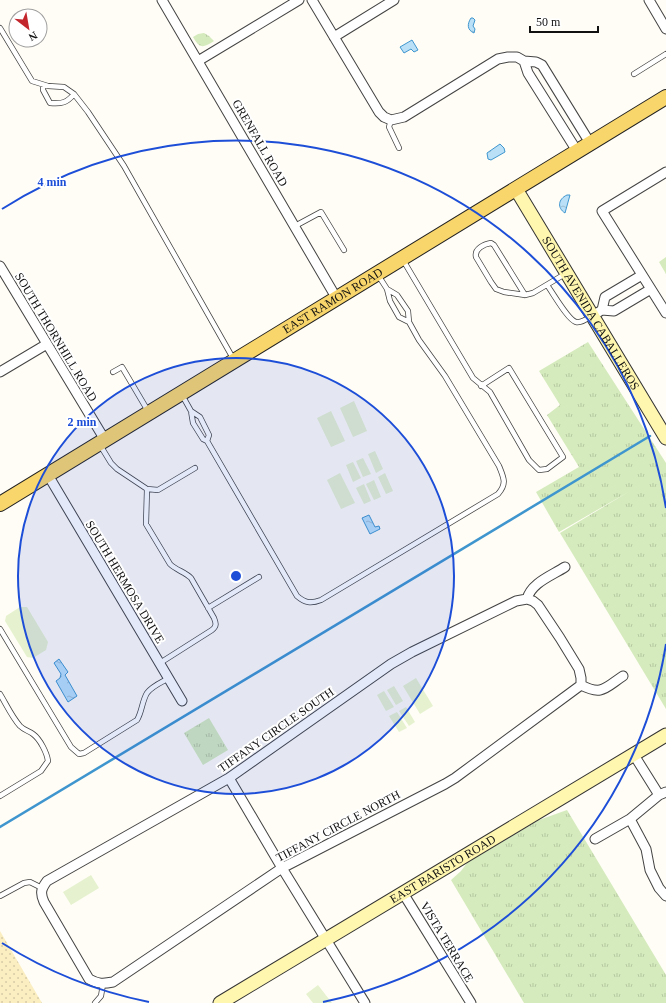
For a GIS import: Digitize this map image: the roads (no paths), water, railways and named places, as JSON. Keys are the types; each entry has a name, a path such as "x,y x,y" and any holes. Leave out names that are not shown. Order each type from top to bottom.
{"main road":[{"name":"EAST RAMON ROAD","path":"0,504 666,97"}],"street":[{"name":"GRENFALL ROAD","path":"162,0 337,299"},
{"path":"198,61 299,0"},
{"path":"312,0 379,112 384,117 391,120 404,117 498,59 517,57 524,61 536,62 542,65 590,143"},
{"path":"334,37 394,0"},
{"path":"648,0 666,30"},
{"path":"524,61 528,73 577,152"},
{"path":"666,172 602,211 666,313"},
{"name":"SOUTH AVENIDA CABALLEROS","path":"516,188 566,273 597,313 666,438"},
{"name":"SOUTH THORNHILL ROAD","path":"0,266 47,344 102,442"},
{"path":"597,313 605,297 642,275"},
{"path":"597,313 614,311 651,288"},
{"path":"0,372 47,344"},
{"name":"SOUTH HERMOSA DRIVE","path":"48,475 182,701"},
{"path":"565,567 533,587 527,599 538,605 560,638 579,669 581,685 592,691 602,690 623,676"},
{"name":"TIFFANY CIRCLE SOUTH","path":"42,888 47,881 229,778 391,664 412,652 516,601 527,599"},
{"name":"TIFFANY CIRCLE NORTH","path":"103,984 113,982 282,868 445,784 581,685"},
{"name":"EAST BARISTO ROAD","path":"220,1003 666,735"},
{"path":"595,839 630,819 662,794 634,755"},
{"path":"229,778 365,1003"},
{"path":"630,819 646,848 650,870 659,888 666,896"},
{"path":"42,888 41,896 44,902 89,979 96,983 103,984"},
{"name":"VISTA TERRACE","path":"403,893 471,1003"}],"lane":[{"path":"0,28 32,81 43,85 64,87 74,94 124,166 235,361"},
{"path":"634,74 666,54"},
{"path":"43,85 43,90 50,103 66,103 74,94"},
{"path":"391,120 389,127 399,148"},
{"path":"295,226 321,212 344,250"},
{"path":"525,295 494,245 491,243 477,250 475,253 476,257 490,282 496,289 504,292 525,295 533,293 566,273"},
{"path":"402,259 473,378 481,386 490,392 530,460 538,470 547,469 563,457 509,368 481,386"},
{"path":"377,274 387,289 390,301 400,317 409,322"},
{"path":"547,285 570,319 581,322 597,313"},
{"path":"181,394 191,411 193,423 204,440 207,441 297,596 302,601 308,603 314,603 321,600 498,494 503,488 504,481 499,466 445,376 419,340 409,322 408,311 397,295 387,289"},
{"path":"113,372 122,366 149,413"},
{"path":"191,411 200,417 209,434 207,441"},
{"path":"102,442 111,463 117,469 147,489 158,490 196,468"},
{"path":"147,489 146,524 170,564 191,578 216,624 215,628 160,663"},
{"path":"208,608 259,577"},
{"path":"0,629 71,747 79,754 84,753 137,720 148,692 169,678"},
{"path":"0,694 19,725 24,730 34,734 48,758 48,761 41,771 0,796"},
{"path":"0,896 24,883 30,882 42,888"},
{"path":"94,1003 101,996 103,984"}],"water":[{"path":"471,18 475,20 473,26 475,29 474,33 468,27"},
{"path":"412,40 418,50 414,52 411,49 404,53 400,47"},
{"path":"500,144 504,148 505,152 491,160 488,159 487,153"},
{"path":"567,195 570,195 565,213 561,209 560,201"},
{"path":"369,515 375,527 379,526 380,529 370,534 362,518"},
{"path":"59,659 68,672 65,675 77,696 68,702 56,681 60,678 61,674 54,663"}],"waterway":[{"path":"0,827 650,436"}]}
